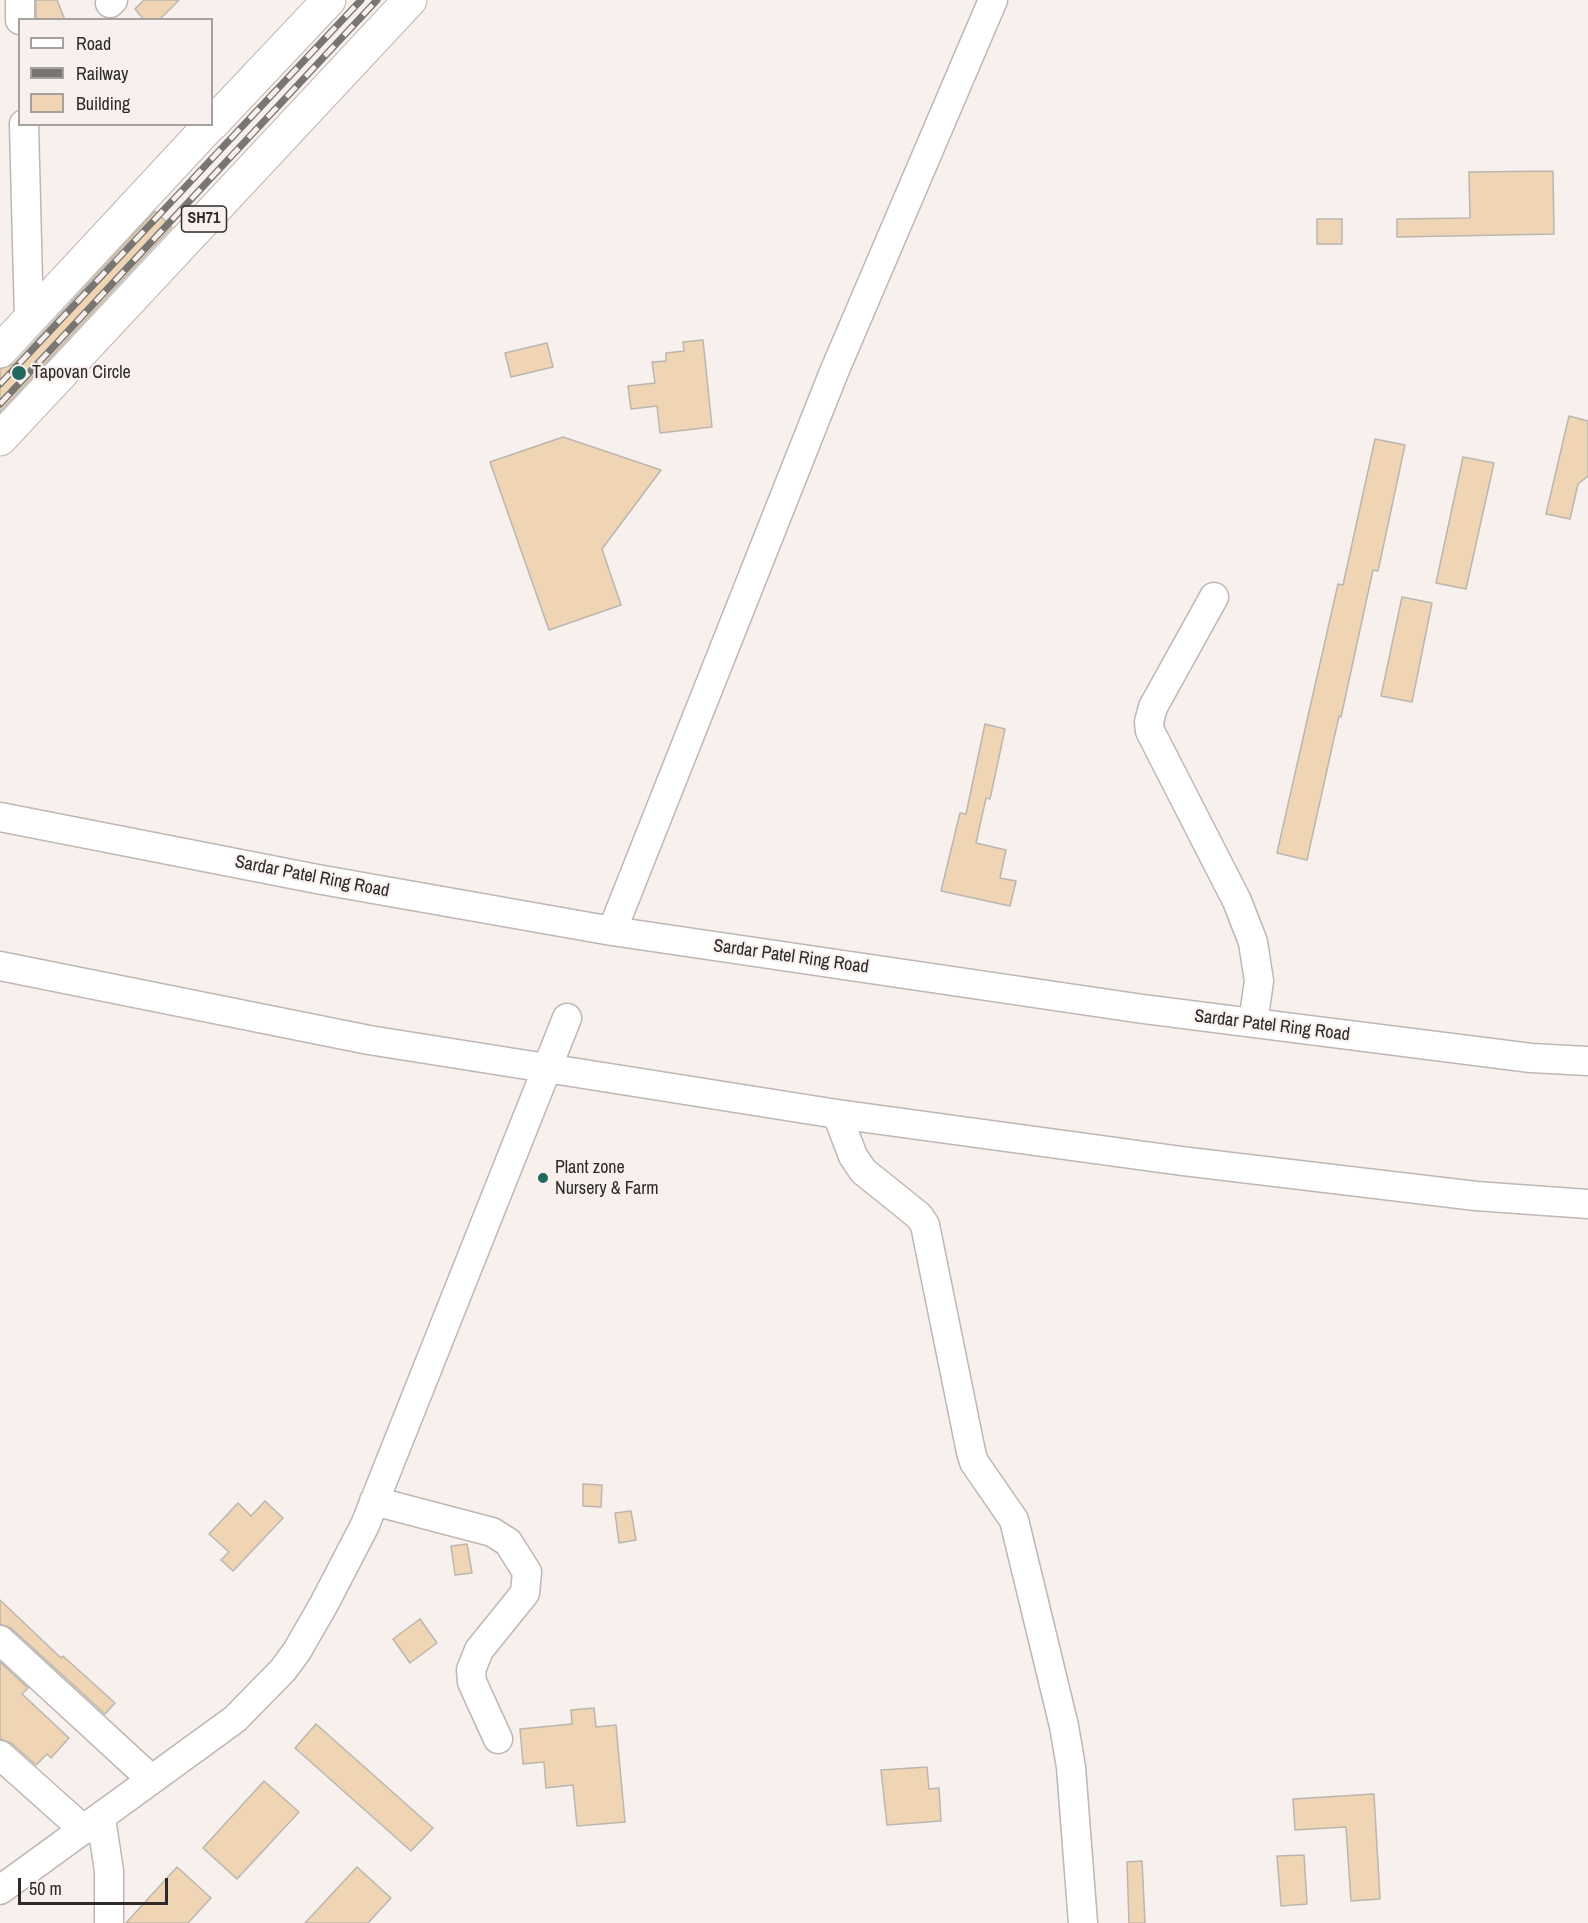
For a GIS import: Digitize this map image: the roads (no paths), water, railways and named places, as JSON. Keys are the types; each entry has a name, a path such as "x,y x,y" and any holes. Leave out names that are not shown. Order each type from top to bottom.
{"main road":[{"name":"SH71","path":"0,439 410,0"},
{"path":"213,122 326,1"},
{"path":"0,351 209,126"}],"street":[{"path":"20,0 20,18"},
{"path":"612,931 834,372 993,0"},
{"path":"24,126 29,320"},
{"path":"1214,597 1153,707 1149,722 1150,731 1237,901 1253,942 1259,981 1253,1023"},
{"name":"Sardar Patel Ring Road","path":"0,817 318,879 612,931 1253,1023 1532,1058 1588,1061"},
{"path":"0,966 369,1040 837,1114 1194,1162 1476,1196 1588,1204"},
{"path":"0,1890 235,1719 283,1670 324,1604 374,1501 567,1018"},
{"path":"837,1114 853,1156 863,1171 919,1216 925,1226 971,1452 974,1462 1014,1520 1064,1726 1071,1767 1083,1923"},
{"path":"374,1501 492,1532 508,1542 527,1572 525,1593 479,1650 471,1670 472,1682 498,1739"},
{"path":"0,1640 151,1779"},
{"path":"0,1755 92,1824 110,1871 109,1923"}],"railway":[{"path":"0,384 361,0"},
{"path":"0,404 377,0"}],"place":[{"name":"Tapovan Circle","path":"19,373"},
{"name":"Plant zone Nursery & Farm","path":"543,1178"}]}
